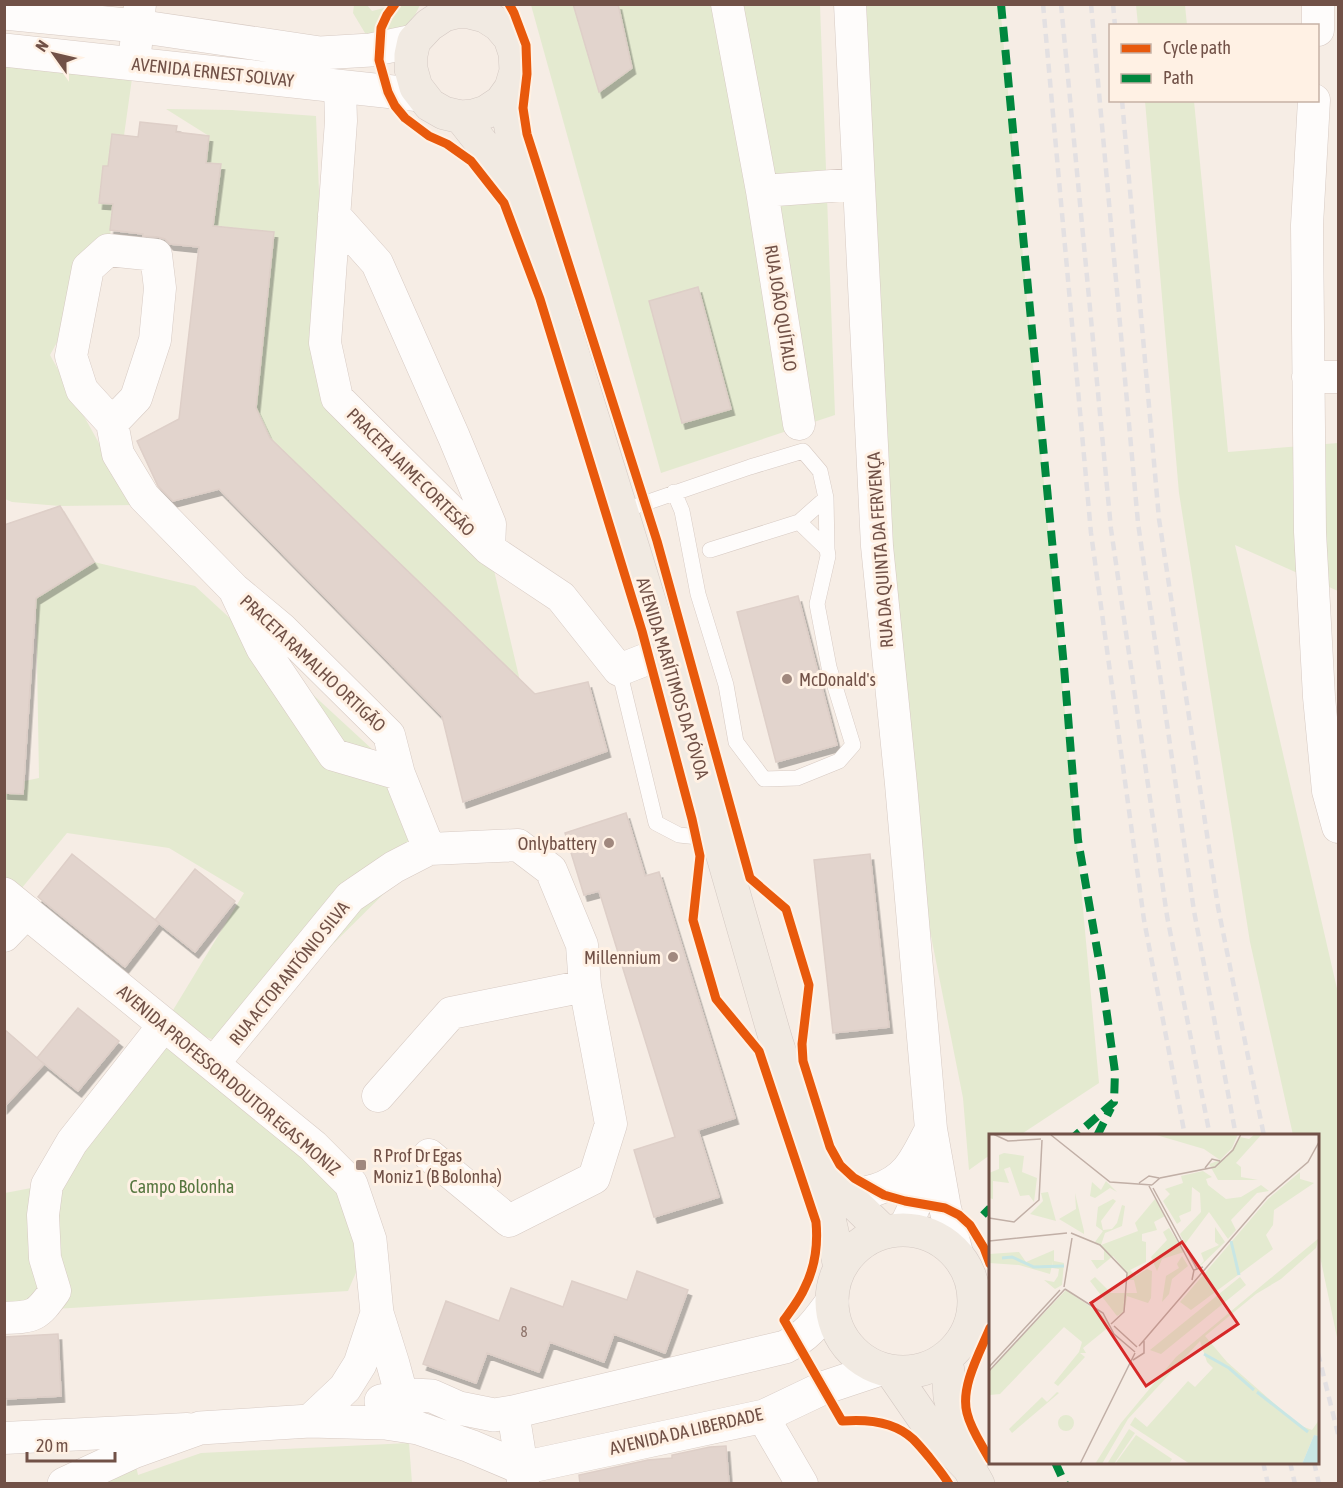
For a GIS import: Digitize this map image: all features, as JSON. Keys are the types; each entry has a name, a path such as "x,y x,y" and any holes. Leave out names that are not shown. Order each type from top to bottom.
{"main road":[{"name":"AVENIDA MARÍTIMOS DA PÓVOA","path":"414,41 444,10 485,16 490,12 510,38 515,53 516,71 511,87 508,112 524,196 711,805 718,839 776,1041 816,1161 840,1267"},
{"path":"414,41 411,69 416,87 430,105 444,113 461,117 486,112 501,102 511,87"},
{"name":"AVENIDA MARÍTIMOS DA PÓVOA","path":"461,117 524,196"},
{"name":"AVENIDA MARÍTIMOS DA PÓVOA","path":"816,1161 846,1196 894,1230"},
{"path":"894,1230 921,1231 937,1237 957,1253 967,1267 974,1288 974,1311 968,1333 958,1347 934,1365 906,1372 885,1370 864,1361 854,1353 834,1321 832,1302 833,1283 850,1253 866,1240 894,1230"},
{"path":"945,1358 950,1397 974,1476"},
{"path":"885,1370 931,1429 974,1476"}],"street":[{"name":"RUA JOÃO QUÍTALO","path":"727,4 762,191 799,424"},
{"name":"RUA DA QUINTA DA FERVENÇA","path":"850,4 877,546 901,784 931,1129 945,1208 957,1253"},
{"path":"1317,24 1318,4"},
{"name":"AVENIDA ERNEST SOLVAY","path":"4,13 139,15 320,53 371,50 414,41"},
{"path":"134,64 139,15"},
{"name":"AVENIDA ERNEST SOLVAY","path":"4,50 421,95"},
{"name":"PRACETA JAIME CORTESÃO","path":"340,87 341,121 325,343 336,398 489,549 561,597 619,670"},
{"path":"1314,102 1307,225 1323,377 1310,532 1319,697 1329,791 1338,827"},
{"path":"762,191 859,184"},
{"name":"PRACETA JAIME CORTESÃO","path":"334,215 377,263 490,524 489,549"},
{"path":"108,250 156,255 159,288 155,340 136,398 112,423 82,390 71,356 88,268 108,250"},
{"name":"PRACETA RAMALHO ORTIGÃO","path":"112,423 118,454 144,497 234,589 282,629 389,735 399,774 429,849"},
{"name":"PRACETA RAMALHO ORTIGÃO","path":"234,589 262,648 334,755 399,774"},
{"path":"619,670 665,652"},
{"name":"RUA ACTOR ANTÓNIO SILVA","path":"213,1065 350,897 394,867 429,849 518,845 551,870 582,945 585,986 611,1124 594,1178 509,1221 429,1155"},
{"path":"4,936 16,903"},
{"name":"AVENIDA PROFESSOR DOUTOR EGAS MONIZ","path":"16,903 313,1146 351,1184 370,1240 377,1313 393,1364 398,1405"},
{"path":"378,1096 451,1013 585,986"},
{"path":"4,1318 25,1317 41,1310 55,1291 45,1258 43,1215 47,1185 72,1142 164,1025"},
{"path":"846,1196 874,1190 897,1181 915,1162 931,1129"},
{"name":"RUA DA QUINTA DA FERVENÇA","path":"894,1230 916,1203 926,1169 931,1129"},
{"path":"4,1438 310,1420 398,1405 459,1408 494,1415 513,1412 785,1347 811,1330 832,1302"},
{"name":"AVENIDA PROFESSOR DOUTOR EGAS MONIZ","path":"310,1420 345,1388 360,1364 377,1313"},
{"path":"360,1364 418,1428 470,1446 523,1476"},
{"name":"AVENIDA DA LIBERDADE","path":"523,1476 764,1416 823,1388 885,1370"},
{"path":"513,1412 523,1476"},
{"path":"764,1416 802,1484"},
{"path":"64,1484 133,1452 200,1428"}],"lane":[{"path":"622,511 674,492 803,451 820,471 826,498 828,556 817,604 829,667 853,745 839,761 796,778 764,779 736,742 726,686 698,594 682,511 674,492"},
{"path":"710,550 799,522 826,498"},
{"path":"799,522 827,549"},
{"path":"619,670 656,823 679,835 718,839"}],"green space":[{"path":"354,5 367,5 372,11 396,5 420,5 415,15 396,37 368,38 353,13"},
{"path":"531,5 820,5 835,415 661,473"},
{"path":"850,5 1000,5 1099,1083 1022,1134 989,1134 989,1156 969,1170 963,1098 901,784"},
{"path":"1136,5 1185,5 1187,24 1138,24"},
{"path":"4,50 134,64 108,250 50,355 136,505 60,506 12,502 5,499"},
{"path":"1145,102 1194,102 1228,452 1338,443 1338,591 1235,545 1338,993 1338,1342 1319,1252 1319,1134 1293,1134 1250,942 1179,493"},
{"path":"166,109 232,110 316,116 325,343 336,398 489,549 520,681 270,438 256,408 274,232 208,225 216,199 221,165 206,163 209,136"},
{"name":"Campo Bolonha","path":"94,562 195,586 399,774 429,849 231,1045 167,1025 313,1146 370,1240 348,1291 5,1312 5,1193 47,1185 164,1025 244,893 169,848 67,833 12,900 5,896 5,785 39,778 36,598"},
{"path":"409,1443 412,1483 64,1484 133,1452 138,1475 201,1453"}],"building":[{"path":"573,4 618,4 632,68 599,92"},
{"path":"140,122 177,126 176,132 209,136 206,163 221,164 213,226 274,232 256,408 270,438 535,694 588,682 607,751 463,802 442,716 219,489 173,501 158,486 137,441 179,419 199,247 170,244 158,237 110,230 113,204 99,203 103,166 108,166 112,134 138,137"},
{"path":"698,287 731,409 682,423 649,301"},
{"path":"60,506 94,562 36,598 23,794 4,793 4,525"},
{"name":"McDonald's","path":"798,596 837,745 776,762 737,612"},
{"path":"626,813 645,876 659,872 735,1118 698,1130 719,1197 654,1217 634,1150 675,1137 599,891 584,895 565,833"},
{"path":"72,854 159,923 125,967 38,897"},
{"path":"870,854 889,1027 833,1033 814,860"},
{"path":"195,869 235,901 195,952 155,920"},
{"path":"78,1008 119,1041 78,1091 37,1058"},
{"path":"4,1029 44,1064 4,1107"},
{"path":"637,1271 688,1290 665,1353 614,1334 604,1362 550,1342 539,1372 487,1353 476,1383 423,1364 446,1301 499,1321 511,1288 563,1307 572,1281 627,1300"},
{"path":"58,1334 61,1396 4,1399 4,1337"},
{"path":"726,1446 729,1484 580,1484 579,1475 648,1460 672,1458 672,1455 710,1447"}],"railway":[{"path":"1043,4 1091,533 1144,920 1185,1134"},
{"path":"1061,4 1111,529 1167,916 1210,1134"},
{"path":"1091,4 1138,523 1194,911 1236,1134"},
{"path":"1113,4 1115,24"},
{"path":"1122,102 1159,519 1218,907 1264,1134"},
{"path":"1319,1357 1338,1434"},
{"path":"1263,1464 1268,1484"},
{"path":"1290,1464 1295,1484"},
{"path":"1314,1464 1319,1484"}],"marked path":[{"path":"1001,4 1064,667 1078,840 1101,972 1115,1072 1114,1102 1077,1134"},
{"path":"1098,1134 1111,1108"},
{"path":"983,1215 989,1209"},
{"path":"1056,1464 1065,1484"}],"cycle path":[{"path":"395,4 381,28 379,60 388,92 395,106 405,118 429,136 447,144 471,161 504,203 540,299 642,631 700,856 693,920 716,999 759,1051 816,1222 817,1239 811,1272 801,1296 784,1320 842,1421 879,1422 897,1428 913,1439 949,1484"},
{"path":"509,4 526,45 527,74 523,108 527,134 657,541 750,878 786,909 809,985 802,1044 803,1061 830,1147 840,1165 854,1178 884,1195 945,1208 959,1215 970,1225 989,1261"},
{"path":"989,1330 972,1370 966,1392 967,1413 971,1425 989,1458"}],"place":[{"name":"McDonald's","path":"787,679"},
{"name":"Onlybattery","path":"609,843"},
{"name":"Millennium","path":"673,957"},
{"name":"R Prof Dr Egas Moniz 1 (B Bolonha)","path":"361,1165"}]}
